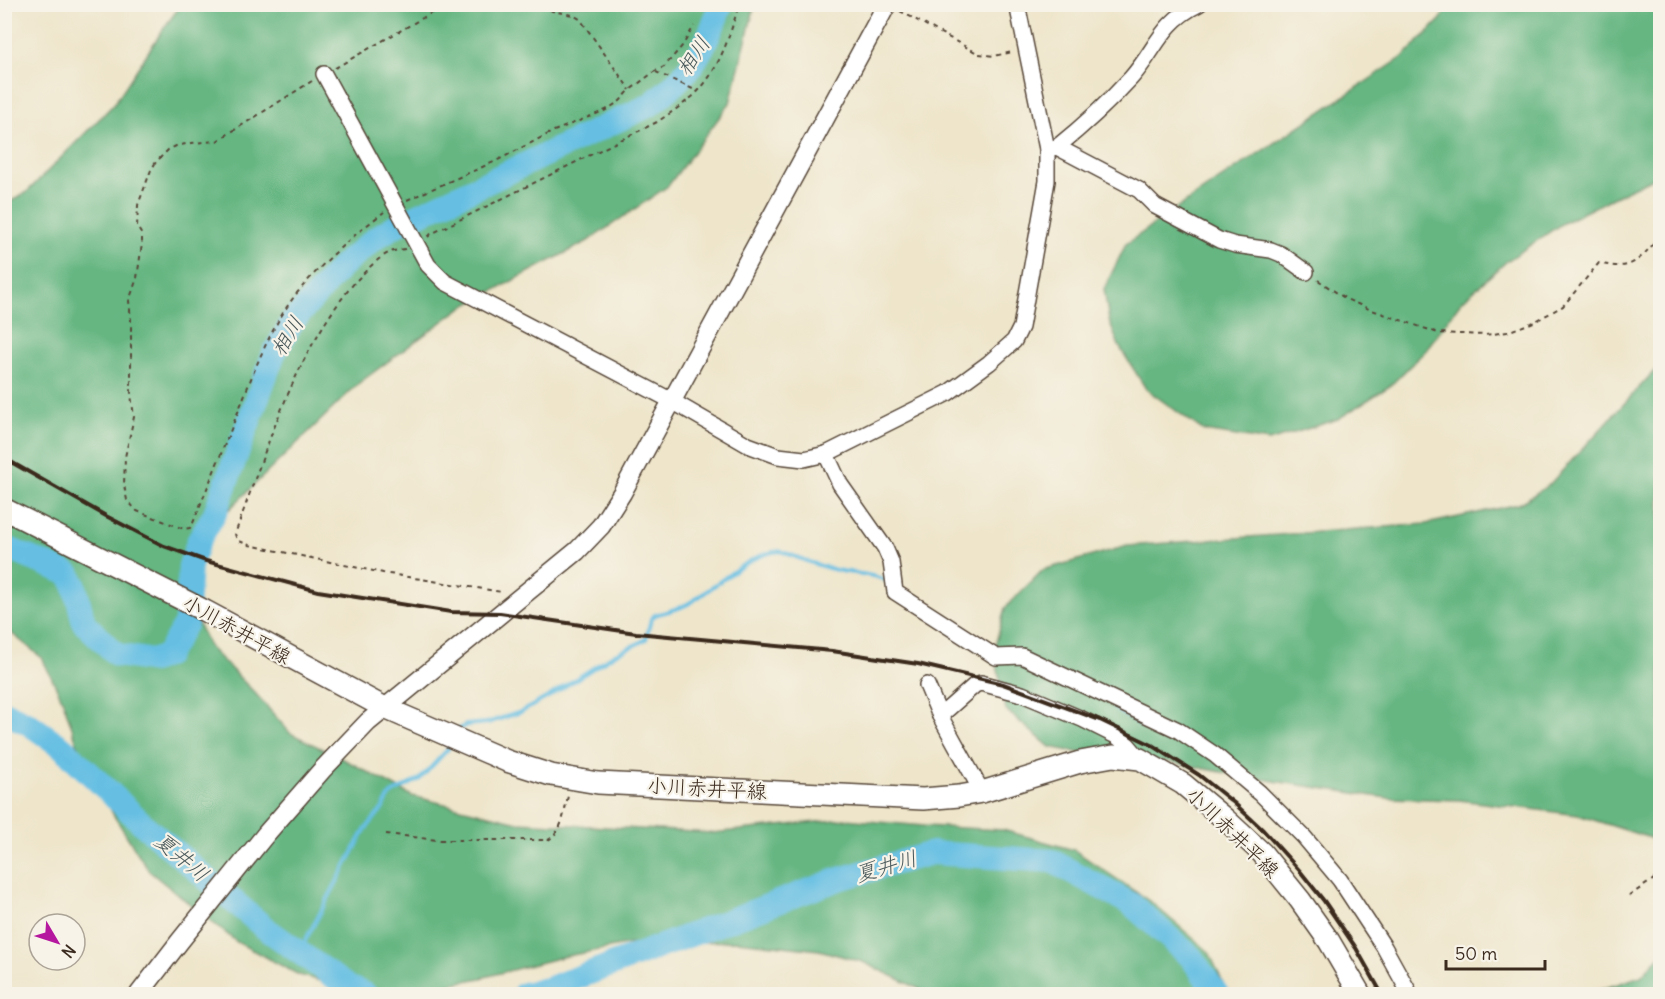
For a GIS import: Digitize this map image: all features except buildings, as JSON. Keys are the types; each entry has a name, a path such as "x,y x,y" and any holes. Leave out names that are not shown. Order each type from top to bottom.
{"main road":[{"name":"小川赤井平線","path":"4,509 165,590 385,708 507,761 551,775 598,783 923,799 982,792 1080,762 1113,756 1140,759 1183,784 1262,853 1323,932 1360,994"}],"street":[{"path":"324,74 428,265 446,282 672,401 748,445 778,456 804,459 826,454 948,393 989,363 1014,341 1020,327 1044,204 1052,148 1026,50 1017,4"},
{"path":"1052,148 1076,131 1132,77 1167,27 1186,10 1199,4"},
{"path":"139,994 266,834 368,722 578,551 601,526 622,493 892,7"},
{"path":"1052,148 1139,190 1155,206 1219,240 1235,245 1271,250 1281,254 1306,272"},
{"path":"826,454 840,484 885,548 891,562 895,592 996,657 1022,656 1178,730 1215,755 1260,793 1304,837 1340,880 1384,947 1410,994"},
{"path":"940,716 975,685 981,683 1022,694 1082,719 1116,736 1128,745 1140,759"},
{"path":"927,685 940,716 982,792"}],"path":[{"path":"184,529 137,511 128,500 124,485 125,457 134,417 131,393 129,301 137,278 142,244 142,235 138,227 138,205 156,162 168,150 176,146 217,141 324,74 447,4"},
{"path":"543,4 552,11 573,15 580,19 630,90"},
{"path":"522,596 383,573 249,545 237,540 235,534 274,430 303,362 345,295 376,261 390,252 416,242 657,122 696,91 719,59 730,38 739,4"},
{"path":"892,7 980,54 994,56 1026,50"},
{"path":"655,71 696,91"},
{"path":"1306,272 1346,299 1369,309 1438,333 1485,335 1507,332 1534,322 1563,306 1599,263 1614,267 1629,265 1638,260 1660,237"},
{"path":"386,834 438,840 548,840 555,837 559,831 573,779"},
{"path":"1629,896 1660,875"}],"green space":[{"path":"181,5 755,5 730,103 668,186 588,241 461,308 359,383 207,531 190,563 188,602 210,648 255,693 290,733 412,796 518,822 712,833 845,819 1003,830 1074,850 1152,903 1209,952 1228,994 930,994 863,962 819,950 737,941 630,944 562,957 481,978 412,991 352,990 299,975 237,942 149,871 114,816 77,743 63,701 42,658 5,628 4,205 26,193 114,104"},
{"path":"1448,5 1660,5 1660,174 1563,223 1507,261 1461,302 1425,351 1390,386 1338,419 1269,441 1204,431 1146,389 1119,346 1109,321 1104,289 1126,244 1403,57 1441,19"},
{"path":"1660,365 1660,849 1650,838 1578,815 1459,800 1387,798 1247,777 1170,762 1097,756 1050,747 1006,710 994,650 1005,608 1043,570 1127,546 1426,524 1519,504 1549,485"},
{"path":"1660,956 1660,994 1588,994 1641,976"}],"waterway":[{"name":"相川","path":"4,547 69,574 74,583 84,623 117,655 153,661 167,655 186,623 190,566 198,542 215,513 274,353 293,321 343,265 377,237 395,226 650,105 676,83 694,61 702,49 721,4"},
{"path":"457,731 466,725 487,723 521,712 548,697 615,654 646,639 651,619 655,615 687,604 757,557 781,551 825,567 888,581"},
{"path":"1017,661 1045,675"},
{"path":"1114,708 1143,726 1164,732"},
{"name":"夏井川","path":"4,712 29,724 62,747 147,828 265,928 348,987 365,994"},
{"path":"299,952 365,830 391,794 420,779 451,743"},
{"name":"夏井川","path":"524,994 547,989 839,879 932,853 1052,861 1131,904 1191,957 1217,994"}],"railway":[{"path":"4,458 164,546 206,561 318,591 451,612 500,613 636,633 832,651 918,664 1003,684 1100,720 1152,745 1199,775 1263,830 1324,901 1356,948 1382,994"}]}
